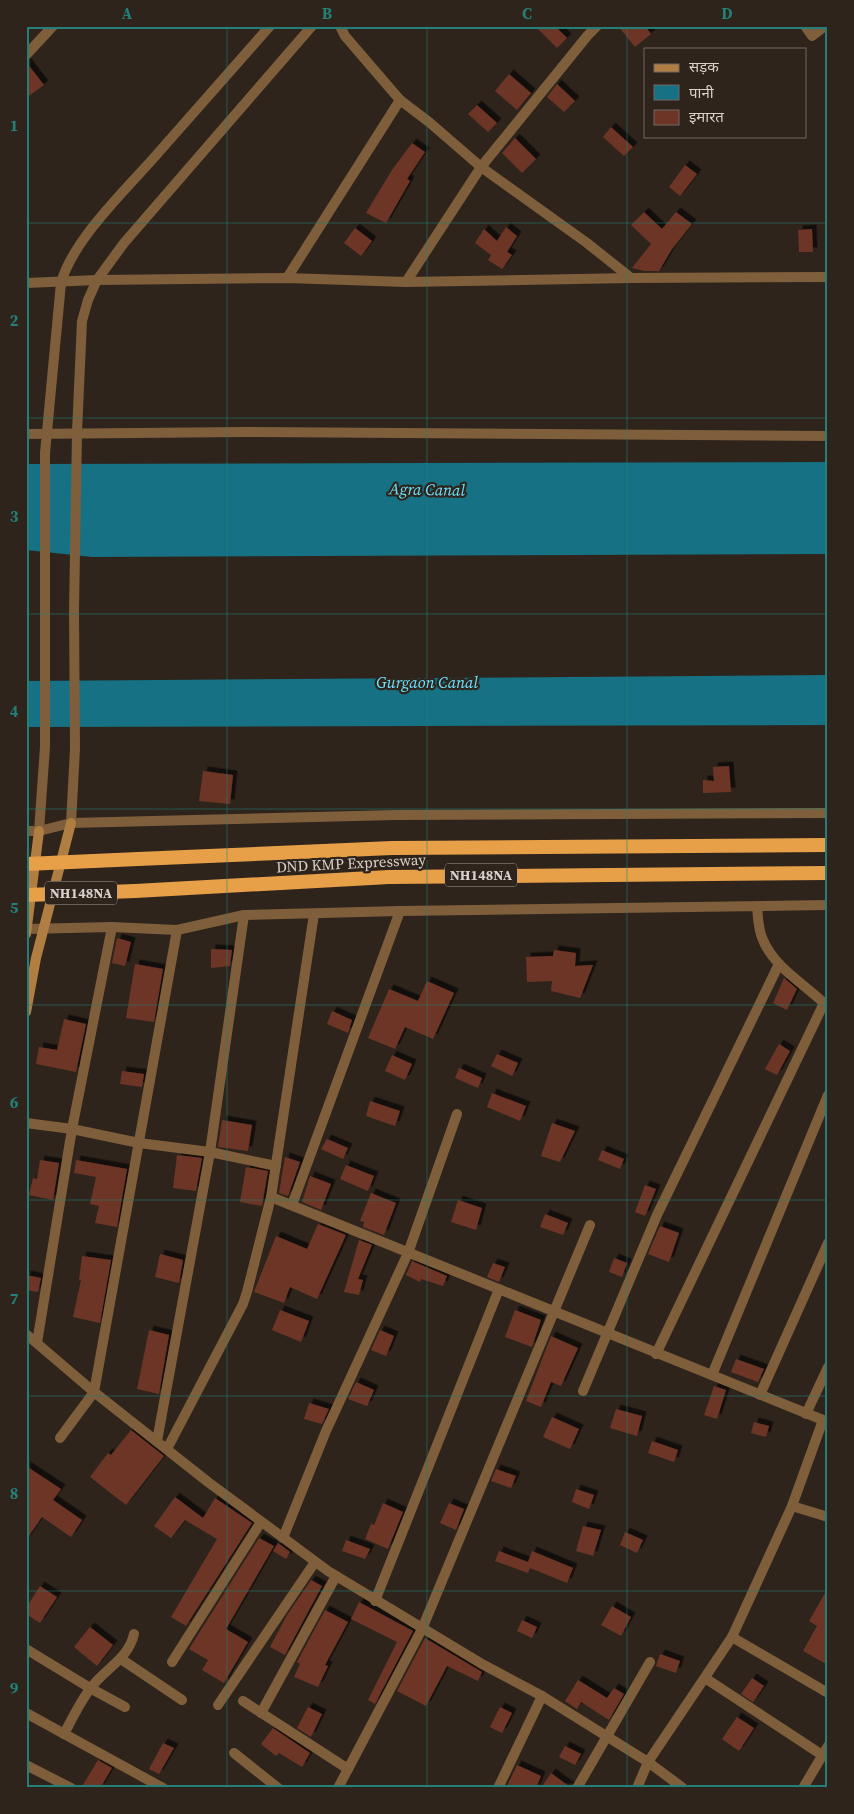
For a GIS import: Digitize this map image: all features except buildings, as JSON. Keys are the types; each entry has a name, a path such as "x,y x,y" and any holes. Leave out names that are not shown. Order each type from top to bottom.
{"highway":[{"name":"DND KMP Expressway","path":"26,864 392,848 828,845"},
{"name":"DND KMP Expressway","path":"26,895 135,891 389,876 828,873"}],"main road":[{"path":"26,1012 36,958 71,823"},
{"path":"27,931 39,831"}],"street":[{"path":"26,55 53,26"},
{"path":"39,831 45,747 45,454 61,283 64,272 74,254 104,214 270,26"},
{"path":"71,823 75,749 74,611 77,432 82,321 88,300 97,280 124,243 312,26"},
{"path":"340,26 345,36 400,100 429,122 481,167 587,243 631,278"},
{"path":"406,282 481,167 597,26"},
{"path":"805,26 812,36 825,26"},
{"path":"287,278 400,100"},
{"path":"26,283 97,280 287,278 406,282 828,277"},
{"path":"26,434 77,432 254,432 828,436"},
{"path":"26,831 39,831 71,823 396,815 828,814"},
{"path":"27,931 112,927 177,930 244,915 828,905"},
{"path":"656,1354 826,1004 779,964 769,952 762,940 757,906"},
{"path":"292,1205 400,911"},
{"path":"167,1449 243,1304 271,1197 314,914"},
{"path":"157,1441 210,1152 244,915"},
{"path":"37,1343 72,1129 112,927"},
{"path":"60,1438 94,1392 177,930"},
{"path":"583,1391 657,1215 779,964"},
{"path":"712,1376 828,1095"},
{"path":"283,1538 326,1431 408,1253 457,1114"},
{"path":"26,1123 72,1129 139,1143 210,1152 276,1166"},
{"path":"271,1197 826,1421 792,1506 732,1637 648,1762 637,1788"},
{"path":"338,1788 422,1629 590,1225"},
{"path":"760,1395 828,1243"},
{"path":"374,1601 499,1289"},
{"path":"26,1334 94,1392 208,1482 315,1562 374,1601 542,1696 648,1762 684,1788"},
{"path":"806,1414 828,1367"},
{"path":"792,1506 828,1517"},
{"path":"172,1662 261,1522"},
{"path":"218,1705 315,1562"},
{"path":"261,1713 336,1576"},
{"path":"64,1734 90,1688 121,1659 132,1643 134,1634"},
{"path":"732,1637 828,1693"},
{"path":"26,1650 125,1707"},
{"path":"121,1659 182,1700"},
{"path":"577,1788 650,1662"},
{"path":"705,1678 825,1750 803,1788"},
{"path":"498,1788 542,1696"},
{"path":"243,1702 348,1769"},
{"path":"26,1714 163,1788"},
{"path":"234,1753 278,1788"},
{"path":"26,1765 71,1788"}],"water":[{"name":"Agra Canal","path":"828,462 828,554 92,557 26,550 26,464"},
{"name":"Gurgaon Canal","path":"828,675 828,725 26,727 26,681"}]}
